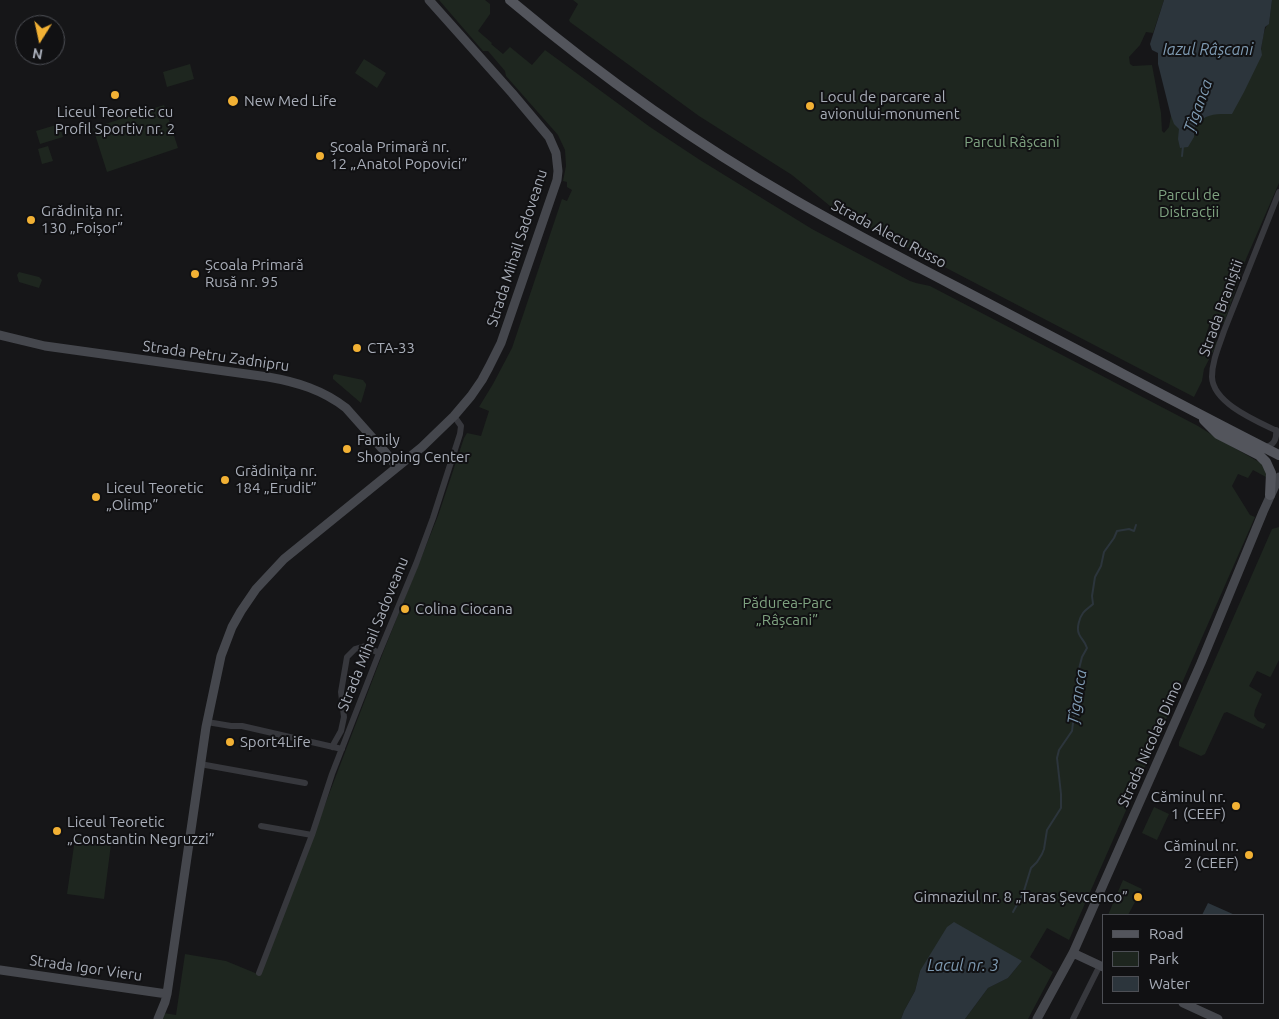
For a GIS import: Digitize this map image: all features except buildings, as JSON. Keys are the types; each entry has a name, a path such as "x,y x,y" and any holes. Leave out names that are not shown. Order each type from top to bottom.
{"main road":[{"name":"Strada Mihail Sadoveanu","path":"158,1019 168,994 207,722 221,656 236,619 256,589 284,559 422,446 454,416 471,396 482,380 500,343 557,180 557,161 554,146 549,138 512,93 429,0"},
{"name":"Strada Alecu Russo","path":"510,0 580,56 652,109 784,194 891,253 1279,455"},
{"name":"Strada Petru Zadnipru","path":"0,335 45,346 268,377 302,384 320,391 346,408 397,467"},
{"path":"1196,412 1218,434 1259,456 1266,462 1271,473 1270,495"},
{"name":"Strada Nicolae Dimo","path":"1037,1019 1073,952 1201,663 1279,477"},
{"path":"1073,952 1101,966"},
{"name":"Strada Igor Vieru","path":"0,970 168,994"},
{"path":"1184,1004 1218,1019"}],"street":[{"name":"Strada Braniștii","path":"1278,431 1244,415 1232,406 1218,392 1212,378 1213,364 1220,341 1279,192"},
{"name":"Strada Mihail Sadoveanu","path":"259,973 312,835 330,781 433,518 460,434 461,426 454,416"},
{"path":"1264,447 1270,446 1274,442 1278,431"},
{"path":"332,747 341,731 344,717 341,692 347,657 355,649 365,646 379,653"},
{"path":"207,722 242,726 342,750"},
{"path":"200,764 305,783"},
{"path":"261,826 312,835"},
{"path":"1073,1019 1101,966"}],"green space":[{"name":"Pădurea-Parc „Râșcani”","path":"439,0 485,0 490,4 490,14 478,31 503,54 510,47 532,65 545,50 650,127 812,229 910,281 930,286 1198,426 1261,463 1267,474 1266,477 1253,470 1248,478 1238,474 1232,486 1250,515 1255,517 1069,940 1047,928 1030,957 1053,972 1028,1019 965,1019 988,988 1008,978 1022,961 920,971 915,991 901,1019 154,1019 157,1012 176,1015 185,954 226,961 260,975 384,650 438,516 464,438 467,433 481,436 489,411 479,407 512,348 562,199 567,201 572,190 567,187 567,182 563,181 566,166 565,150 558,135 506,76 505,71 488,51 483,51"},
{"name":"Parcul Râșcani","path":"573,0 1164,0 1153,33 1146,32 1140,45 1129,57 1130,64 1133,66 1152,65 1161,113 1162,131 1164,133 1169,127 1171,116 1256,65 1260,55 1264,31 1269,23 1272,0 1279,0 1279,183 1246,259 1224,323 1211,319 1205,338 1218,342 1204,369 1202,381 1194,397 835,210 792,175 699,116 570,22 569,20 578,4"},
{"path":"364,59 386,73 377,88 355,73"},
{"path":"190,64 194,79 167,87 163,72"},
{"path":"164,105 178,148 107,172 93,128"},
{"path":"59,124 63,137 40,144 36,131"},
{"path":"48,146 53,161 42,164 38,149"},
{"path":"19,272 39,277 42,280 39,288 19,282 17,275"},
{"path":"335,374 363,380 366,386 361,403 333,379"},
{"path":"1279,527 1279,660 1270,677 1257,671 1249,686 1262,694 1254,716 1258,721 1266,724 1263,729 1227,712 1224,713 1205,754 1201,756 1179,746 1179,742 1272,529"},
{"path":"1154,807 1169,814 1157,840 1142,833"},
{"path":"75,839 111,844 104,899 67,894"},
{"path":"1123,880 1142,889 1129,914 1108,914"}],"water":[{"name":"Iazul Râșcani","path":"1164,0 1272,0 1269,24 1265,27 1261,49 1262,55 1232,114 1212,115 1199,121 1195,125 1194,137 1188,147 1180,148 1178,139 1179,129 1174,124 1171,116 1158,64 1158,53 1152,50 1150,44"},
{"path":"1208,903 1233,914 1202,914"},
{"name":"Lacul nr. 3","path":"954,922 1022,961 1008,978 988,988 965,1019 901,1019 915,991 920,971 947,927"}],"waterway":[{"name":"Țîganca","path":"1182,156 1183,146"},
{"name":"Țîganca","path":"1013,912 1023,894 1031,868 1042,854 1047,830 1061,808 1057,758 1059,750 1072,731 1077,677 1082,657 1087,648 1078,632 1078,626 1084,612 1093,604 1092,596 1095,577 1101,566 1104,552 1117,531 1129,529 1134,531 1136,525"}],"place":[{"name":"Liceul Teoretic cu Profil Sportiv nr. 2","path":"115,95"},
{"name":"New Med Life","path":"233,101"},
{"name":"Locul de parcare al avionului-monument","path":"810,106"},
{"name":"Școala Primară nr. 12 „Anatol Popovici”","path":"320,156"},
{"name":"Grădinița nr. 130 „Foișor”","path":"31,220"},
{"name":"Școala Primară Rusă nr. 95","path":"195,274"},
{"name":"CTA-33","path":"357,348"},
{"name":"Family Shopping Center","path":"347,449"},
{"name":"Grădinița nr. 184 „Erudit”","path":"225,480"},
{"name":"Liceul Teoretic „Olimp”","path":"96,497"},
{"name":"Colina Ciocana","path":"405,609"},
{"name":"Sport4Life","path":"230,742"},
{"name":"Căminul nr. 1 (CEEF)","path":"1236,806"},
{"name":"Liceul Teoretic „Constantin Negruzzi”","path":"57,831"},
{"name":"Căminul nr. 2 (CEEF)","path":"1249,855"},
{"name":"Gimnaziul nr. 8 „Taras Șevcenco”","path":"1138,897"}],"park label":[{"name":"Parcul de Distracții","path":"1189,204"}]}
